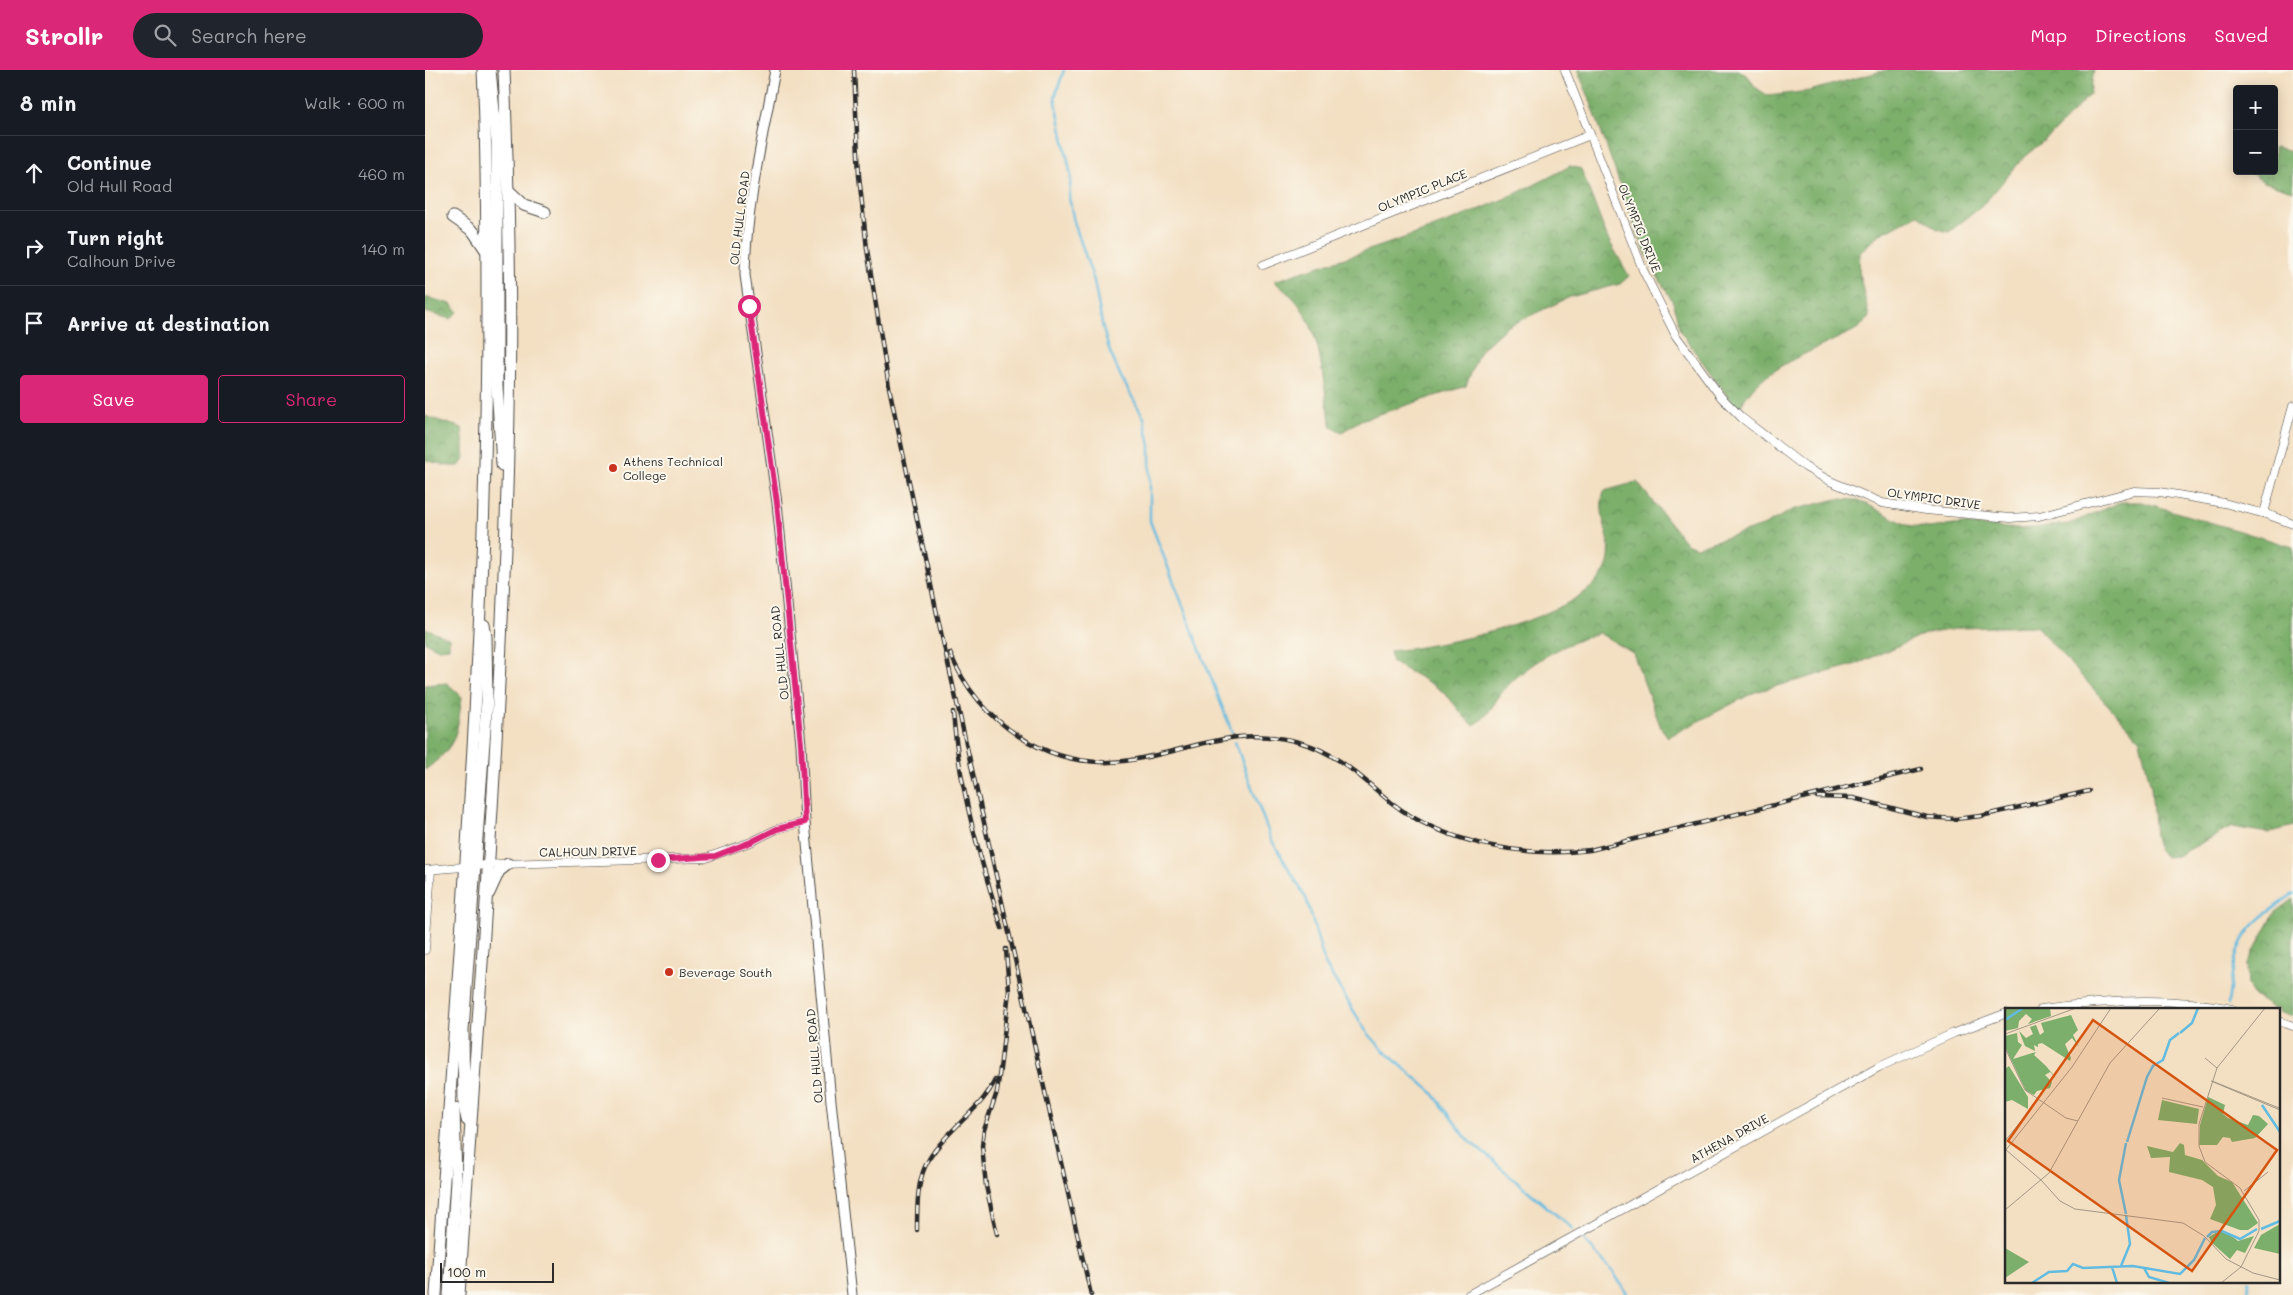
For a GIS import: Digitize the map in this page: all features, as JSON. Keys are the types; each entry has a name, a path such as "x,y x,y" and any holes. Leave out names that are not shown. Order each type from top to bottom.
{"highway":[{"path":"470,1134 464,1105 463,1030 476,866 480,607 487,408 487,251 483,70"},
{"path":"490,70 497,142 497,386 501,463 507,483"},
{"path":"436,1295 450,1087 476,866 495,742 507,483 508,190 504,70"},
{"path":"508,190 524,205 545,212"},
{"path":"453,216 473,231 487,251"},
{"path":"484,904 499,871 508,864"},
{"path":"459,1295 484,904 476,866"},
{"path":"449,1295 456,1180 455,1116 450,1087"}],"main road":[{"name":"OLD HULL ROAD","path":"775,70 755,182 745,253 745,275 777,503 801,744 805,822 852,1295"}],"street":[{"name":"OLYMPIC DRIVE","path":"1565,70 1643,270 1676,336 1721,397 1742,418 1805,467 1882,503 1964,514 2010,518 2039,516 2134,490 2160,492 2224,503 2264,513 2293,524"},
{"name":"OLYMPIC PLACE","path":"1263,265 1590,135"},
{"path":"2264,513 2293,406"},
{"name":"CALHOUN DRIVE","path":"428,870 508,864 706,858 751,842 777,829 805,822"},
{"path":"425,950 428,870"},
{"path":"2054,1008 2145,1001 2212,1005 2227,1008"},
{"name":"ATHENA DRIVE","path":"1468,1295 1879,1067 1954,1033 2005,1014"},
{"path":"2281,1022 2293,1026"}],"green space":[{"path":"1577,70 1739,70 1749,77 1755,87 1768,96 1809,91 1886,70 2094,70 2090,94 2052,134 2024,157 1982,206 1949,232 1937,229 1918,214 1877,236 1860,253 1859,271 1869,317 1861,326 1853,331 1781,366 1769,374 1748,394 1741,406 1735,407 1680,331 1673,302 1652,267 1638,235 1589,97"},
{"path":"2278,148 2293,151 2293,191 2264,182 2254,175 2278,175"},
{"path":"1570,166 1581,169 1607,237 1629,276 1620,284 1570,297 1506,327 1479,352 1466,386 1361,420 1342,432 1332,427 1314,333 1297,302 1274,281 1462,217 1535,185"},
{"path":"425,297 451,304 458,312 451,319 425,312"},
{"path":"425,416 462,428 465,458 459,466 449,466 425,460"},
{"path":"1637,482 1686,543 1696,547 1763,526 1792,510 1837,499 1859,500 1907,525 1929,528 1962,524 2019,529 2069,524 2121,502 2142,502 2293,547 2293,826 2268,833 2232,827 2177,856 2166,857 2158,849 2155,837 2151,787 2140,740 2036,626 1961,628 1925,634 1857,664 1755,692 1668,737 1661,728 1633,653 1599,633 1561,648 1524,671 1513,680 1491,709 1474,725 1465,718 1443,692 1392,662 1390,651 1443,643 1515,625 1549,612 1578,596 1600,578 1609,558 1602,508 1604,491"},
{"path":"425,628 449,638 449,648 439,649 425,642"},
{"path":"447,683 462,697 454,739 444,754 425,770 425,685"},
{"path":"2293,899 2293,1017 2281,1013 2281,1008 2272,1008 2254,996 2248,986 2247,964 2275,912"}],"waterway":[{"path":"1064,70 1055,97 1071,176 1069,197 1074,222 1094,281 1103,329 1110,352 1121,377 1144,418 1150,446 1150,521 1232,732"},
{"path":"1235,742 1271,839 1306,898 1325,964 1366,1031 1384,1051 1432,1092 1467,1139 1573,1229"},
{"path":"2228,1004 2234,965 2243,939 2261,918 2293,894"},
{"path":"1580,1235 1613,1272 1628,1295"},
{"path":"2248,1295 2249,1282"}],"railway":[{"path":"854,70 859,176 867,249 889,387 940,628 1091,1295"},
{"path":"950,653 963,678 997,720 1019,736 1043,749 1068,758 1096,762 1124,761 1211,741 1254,736 1302,743 1339,760 1392,803 1436,829 1487,845 1513,849 1539,852 1590,850 1921,769"},
{"path":"953,712 960,767 971,821 1002,928"},
{"path":"1817,797 1853,798 1927,817 1955,819 1981,816 2089,791"},
{"path":"997,1234 986,1186 982,1146 984,1130 997,1092 1001,1061 1009,991 1006,949"},
{"path":"917,1230 918,1193 925,1167 939,1145 981,1101 995,1080"}],"place":[{"name":"Athens Technical College","path":"613,468"},
{"name":"Beverage South","path":"669,972"}],"route":[{"path":"658,860 680,860 715,856 751,842 777,829 805,822 801,744 777,503 764,423 757,352 749,306"}]}
